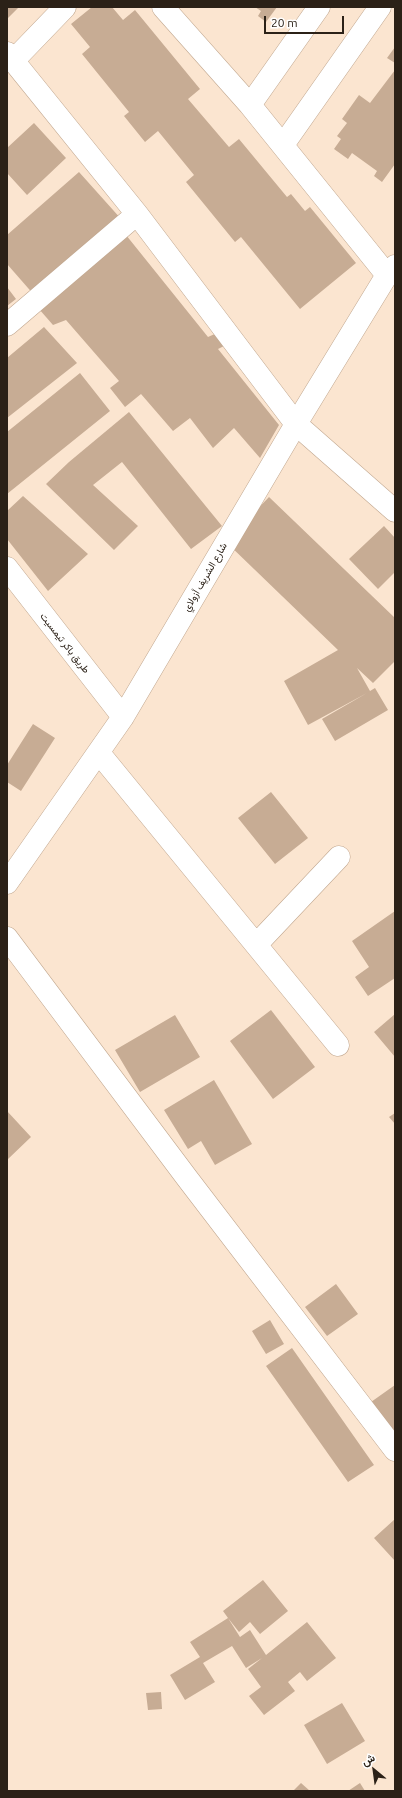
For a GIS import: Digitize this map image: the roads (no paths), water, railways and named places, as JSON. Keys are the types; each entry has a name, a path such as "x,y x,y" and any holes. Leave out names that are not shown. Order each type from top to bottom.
{"street":[{"path":"65,7 10,57 137,214 296,424 395,511"},
{"path":"163,7 250,105 391,271"},
{"path":"250,105 319,7"},
{"path":"283,145 380,7"},
{"path":"7,325 137,214"},
{"name":"شارع الشريف أزولاي","path":"7,883 123,717 296,424 391,271"},
{"name":"طريق باكر تيمسيت","path":"7,568 123,717"},
{"path":"99,752 338,1045"},
{"path":"256,945 339,856"},
{"path":"7,938 187,1178 395,1450"}]}
